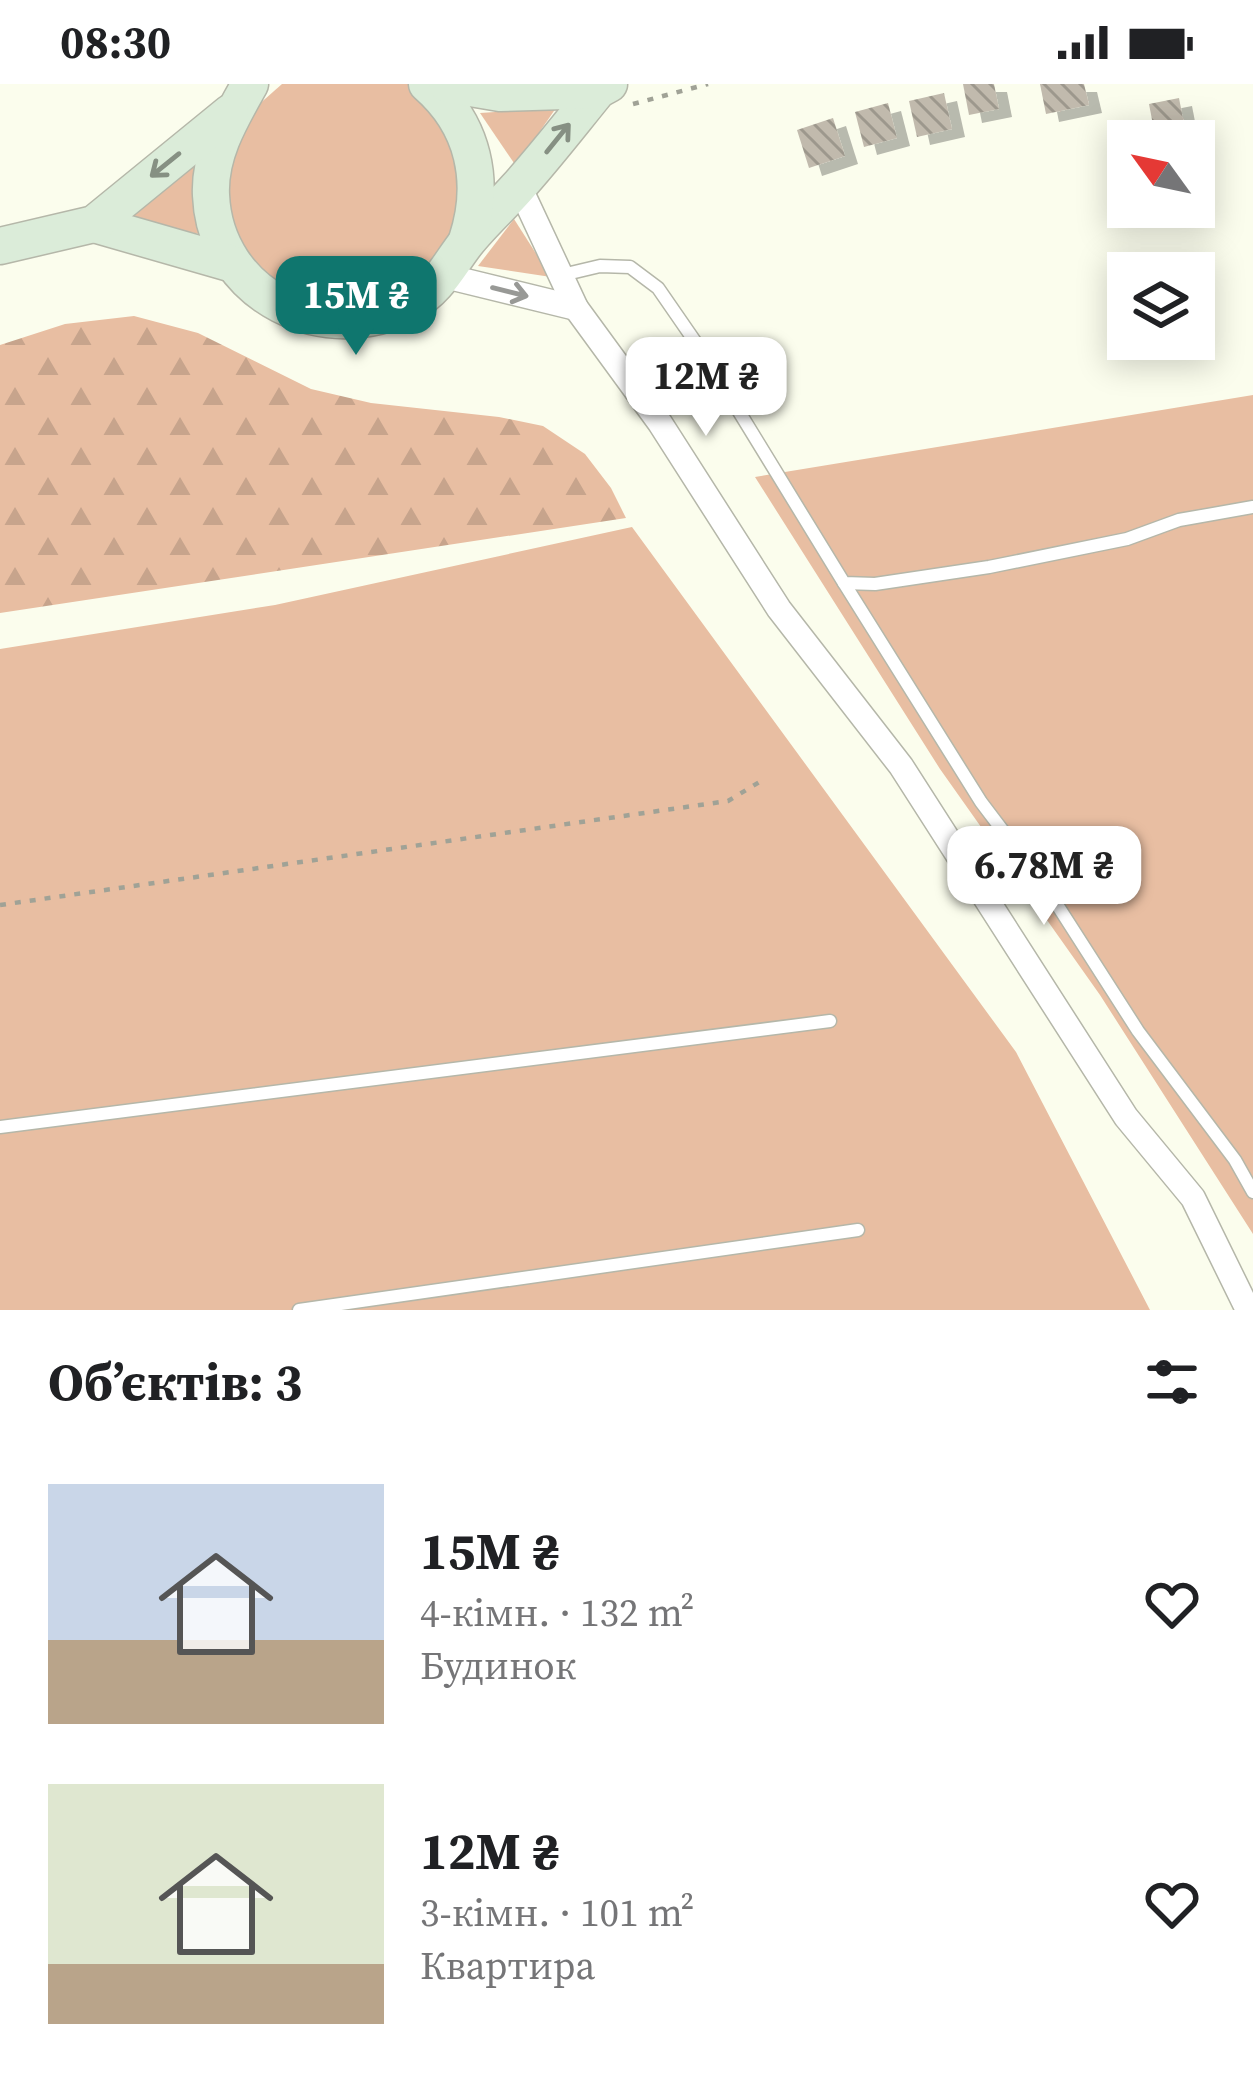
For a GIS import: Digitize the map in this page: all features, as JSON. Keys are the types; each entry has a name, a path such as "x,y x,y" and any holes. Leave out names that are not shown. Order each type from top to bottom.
{"street":[{"path":"427,84 452,101 519,186 576,308 660,423 779,608 901,766 1126,1117 1193,1198 1243,1300"},
{"path":"249,92 220,137 210,192 216,229 233,264 257,291 315,320 347,322 380,317 416,302 445,276 466,244 519,186 613,93"},
{"path":"0,246 94,224 249,92"},
{"path":"452,101 500,93 613,93"},
{"path":"452,101 472,149 478,185 466,244"},
{"path":"94,224 233,264"},
{"path":"445,276 576,308"}],"lane":[{"path":"561,276 600,266 630,267 658,288 981,802 1047,889 1138,1031 1235,1160 1253,1192"},
{"path":"844,584 875,584 989,567 1127,539 1179,520 1253,507"},
{"path":"0,1127 830,1021"},
{"path":"298,1310 858,1230"}],"path":[{"path":"613,93 708,84"},
{"path":"0,905 728,801 766,778"}],"green space":[{"path":"282,84 409,84 438,105 469,185 439,269 380,307 293,299 245,258 223,191 248,114"},
{"path":"556,108 516,166 480,113"},
{"path":"194,164 203,235 126,217"},
{"path":"514,219 551,277 478,266"},
{"path":"134,316 198,333 311,389 371,403 543,426 585,454 626,518 0,613 0,345 65,324"},
{"path":"1253,395 1253,1234 1100,995 940,769 755,477"},
{"path":"632,527 1016,1052 1150,1310 0,1310 0,649 275,605"}],"building":[{"path":"963,84 994,84 999,109 969,115"},
{"path":"1040,84 1084,84 1089,105 1046,114"},
{"path":"944,93 952,129 917,137 909,101"},
{"path":"1179,98 1183,120 1152,120 1149,104"},
{"path":"888,103 897,138 864,147 855,112"},
{"path":"833,118 845,156 809,168 797,130"}]}
